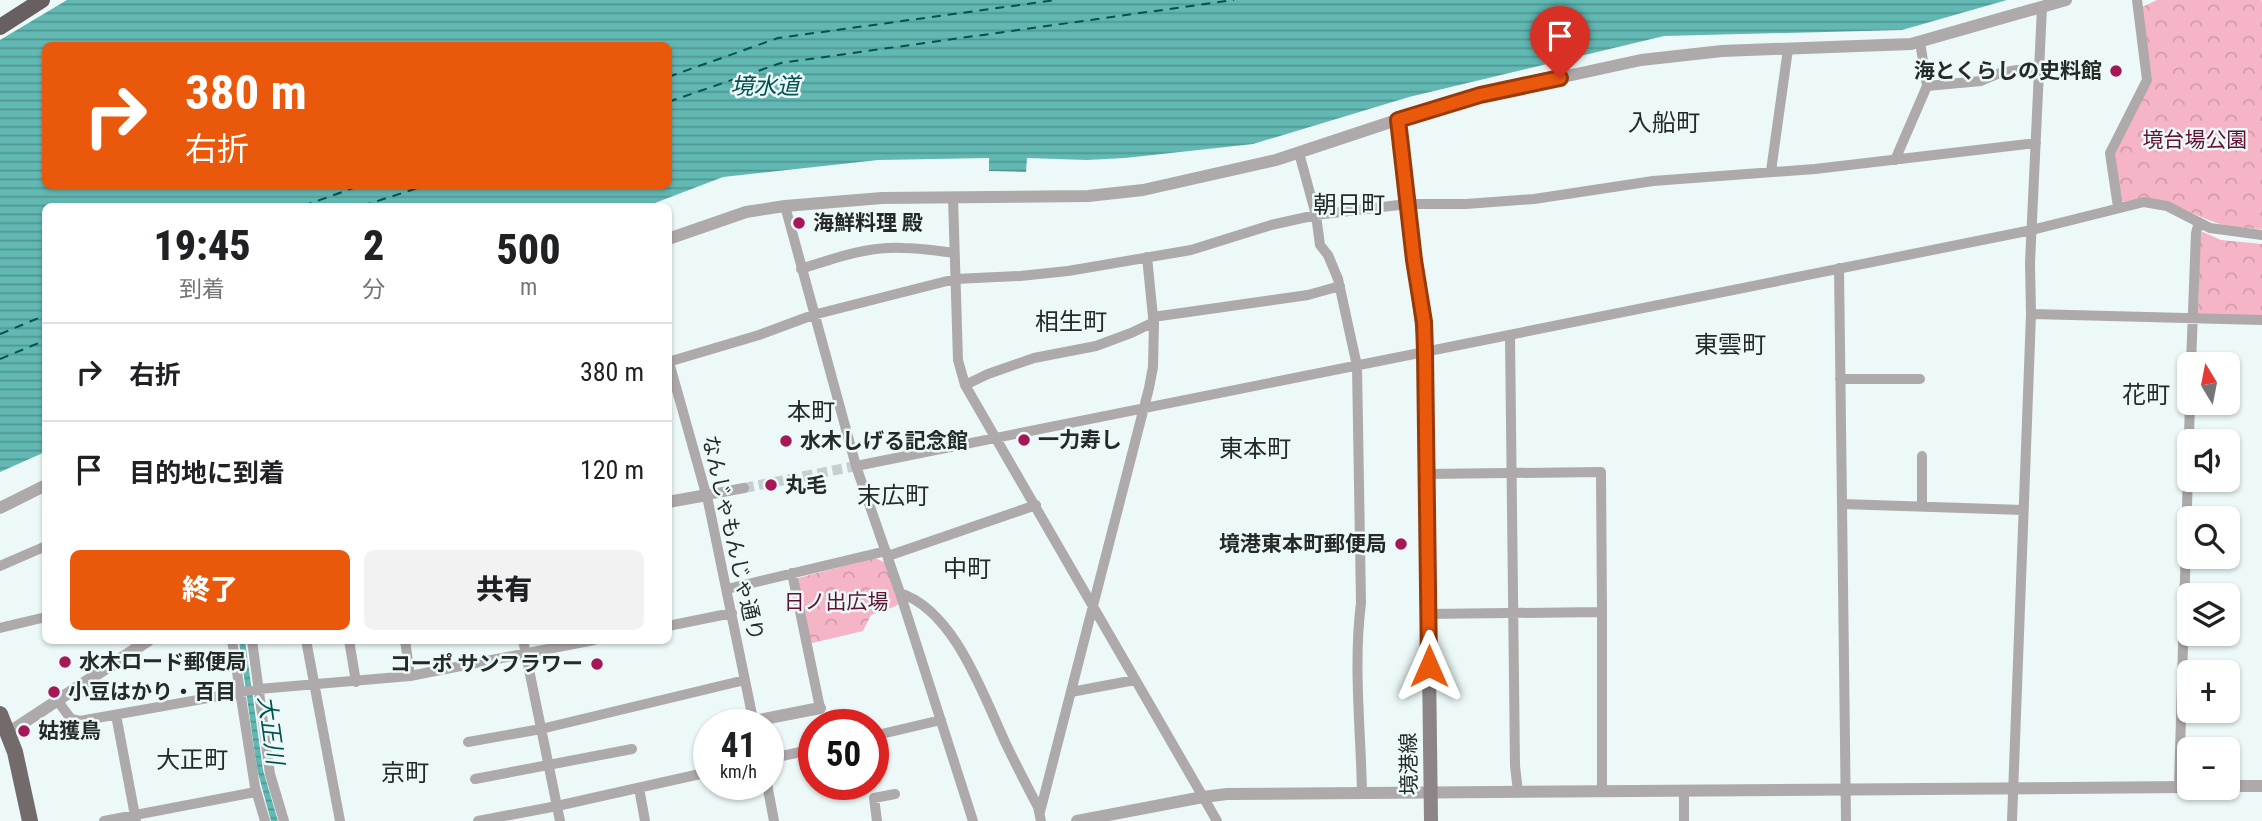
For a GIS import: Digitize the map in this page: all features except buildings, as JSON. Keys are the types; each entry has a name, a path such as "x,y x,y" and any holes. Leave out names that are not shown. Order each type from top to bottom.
{"highway":[{"path":"0,27 42,0"}],"main road":[{"name":"境港線","path":"1398,120 1424,322 1431,821"},
{"path":"0,714 4,735 15,751 30,821"}],"street":[{"path":"672,238 747,212 785,206 882,198 1088,196 1143,190 1237,170 1299,153 1480,95 1641,60 1701,52 1885,46 1920,42 2066,0"},
{"path":"2118,207 2110,153 2147,80 2137,0"},
{"path":"2012,821 2042,7"},
{"path":"1895,160 1927,86 1920,42"},
{"path":"1771,171 1788,50"},
{"path":"1927,86 1976,82 2017,70 2039,71"},
{"path":"672,361 759,335 813,315 955,279 1044,274 1191,250 1271,225 1316,215 1407,204 1466,204 1534,199 1653,181 1895,160 2036,143"},
{"path":"1299,153 1316,215 1320,245 1328,255 1340,286 1357,366 1362,794"},
{"path":"953,197 958,360 965,385 1217,821"},
{"path":"856,466 2032,230 2138,202 2167,206 2210,228 2262,235"},
{"path":"785,206 856,466 887,553 973,821"},
{"path":"2193,352 2196,233 2199,222"},
{"path":"801,269 867,250 904,248 954,253"},
{"path":"1040,817 1153,367 1153,319 1147,257"},
{"path":"1839,268 1846,821"},
{"path":"965,385 1034,358 1096,346 1131,333 1153,319 1308,295 1340,286"},
{"path":"2031,314 2262,320"},
{"path":"1510,336 1515,766 1518,792"},
{"name":"なんじゃもんじゃ通り","path":"672,372 707,495 751,709"},
{"path":"1840,379 1920,379"},
{"path":"2185,737 2190,415"},
{"path":"1922,456 1922,506"},
{"path":"1428,474 1601,472 1602,791"},
{"path":"0,508 42,487"},
{"path":"672,501 744,488"},
{"path":"1842,503 2023,510"},
{"path":"727,589 887,553 1036,505"},
{"path":"0,566 42,548"},
{"path":"784,716 820,708 792,573"},
{"path":"900,593 914,597 934,613 964,657 1040,817"},
{"path":"1428,614 1602,612"},
{"path":"672,625 732,613"},
{"path":"0,628 42,618"},
{"path":"4,735 143,644"},
{"path":"233,644 256,792 265,821"},
{"path":"253,644 270,774 284,821"},
{"path":"307,644 340,821"},
{"path":"350,644 356,682"},
{"path":"406,644 410,677"},
{"path":"524,644 560,821"},
{"path":"57,700 71,719 80,720 259,689 410,677 575,644"},
{"path":"468,741 541,729 746,680"},
{"path":"1071,692 1135,680"},
{"path":"116,715 136,818"},
{"path":"889,732 940,720"},
{"path":"475,779 549,767 632,749"},
{"path":"478,821 693,776"},
{"path":"2240,786 2262,786"},
{"path":"1077,821 1227,794 2177,787"},
{"path":"639,788 645,821"},
{"path":"1684,791 1684,821"},
{"path":"104,821 136,818 256,792"},
{"path":"877,821 874,798 895,794"},
{"path":"770,800 774,821"}],"green space":[{"name":"境台場公園","path":"2157,0 2262,2 2262,229 2224,225 2163,202 2138,199 2124,202 2120,199 2115,154 2152,80 2142,7"},
{"path":"2200,233 2221,240 2262,244 2262,318 2198,314"},
{"name":"日ノ出広場","path":"875,558 886,563 900,602 871,615 863,631 808,644 798,578"}],"water":[{"name":"境水道","path":"67,0 2007,0 1902,30 1664,36 1409,97 1253,144 1125,158 1027,158 1026,172 989,171 989,158 878,160 723,177 655,203 42,203 42,453 0,472 0,40"},
{"path":"239,644 245,644 263,770 278,821 271,821 257,769"}],"ferry route":[{"path":"672,76 778,38 1056,0"},
{"path":"672,101 781,63 1234,0"},
{"path":"311,203 351,189"},
{"path":"371,203 415,189"},
{"path":"0,334 42,317"},
{"path":"0,359 42,342"}],"tunnel":[{"path":"744,488 856,466"}],"place":[{"name":"海とくらしの史料館","path":"2116,71"},
{"name":"海鮮料理 殿","path":"799,223"},
{"name":"一力寿し","path":"1024,440"},
{"name":"水木しげる記念館","path":"786,441"},
{"name":"丸毛","path":"771,485"},
{"name":"境港東本町郵便局","path":"1401,544"},
{"name":"水木ロード郵便局","path":"65,662"},
{"name":"コーポ サンフラワー","path":"597,664"},
{"name":"小豆はかり・百目","path":"54,692"},
{"name":"姑獲鳥","path":"24,731"}],"district":[{"name":"入船町","path":"1664,123"},
{"name":"朝日町","path":"1349,205"},
{"name":"相生町","path":"1071,322"},
{"name":"東雲町","path":"1730,345"},
{"name":"花町","path":"2146,395"},
{"name":"本町","path":"811,412"},
{"name":"東本町","path":"1255,449"},
{"name":"末広町","path":"893,496"},
{"name":"中町","path":"967,569"},
{"name":"大正町","path":"192,760"},
{"name":"京町","path":"405,773"}],"route":[{"path":"1429,666 1424,322 1398,120 1480,95 1560,78"}],"water label":[{"name":"大正川","path":"271,730"}]}
